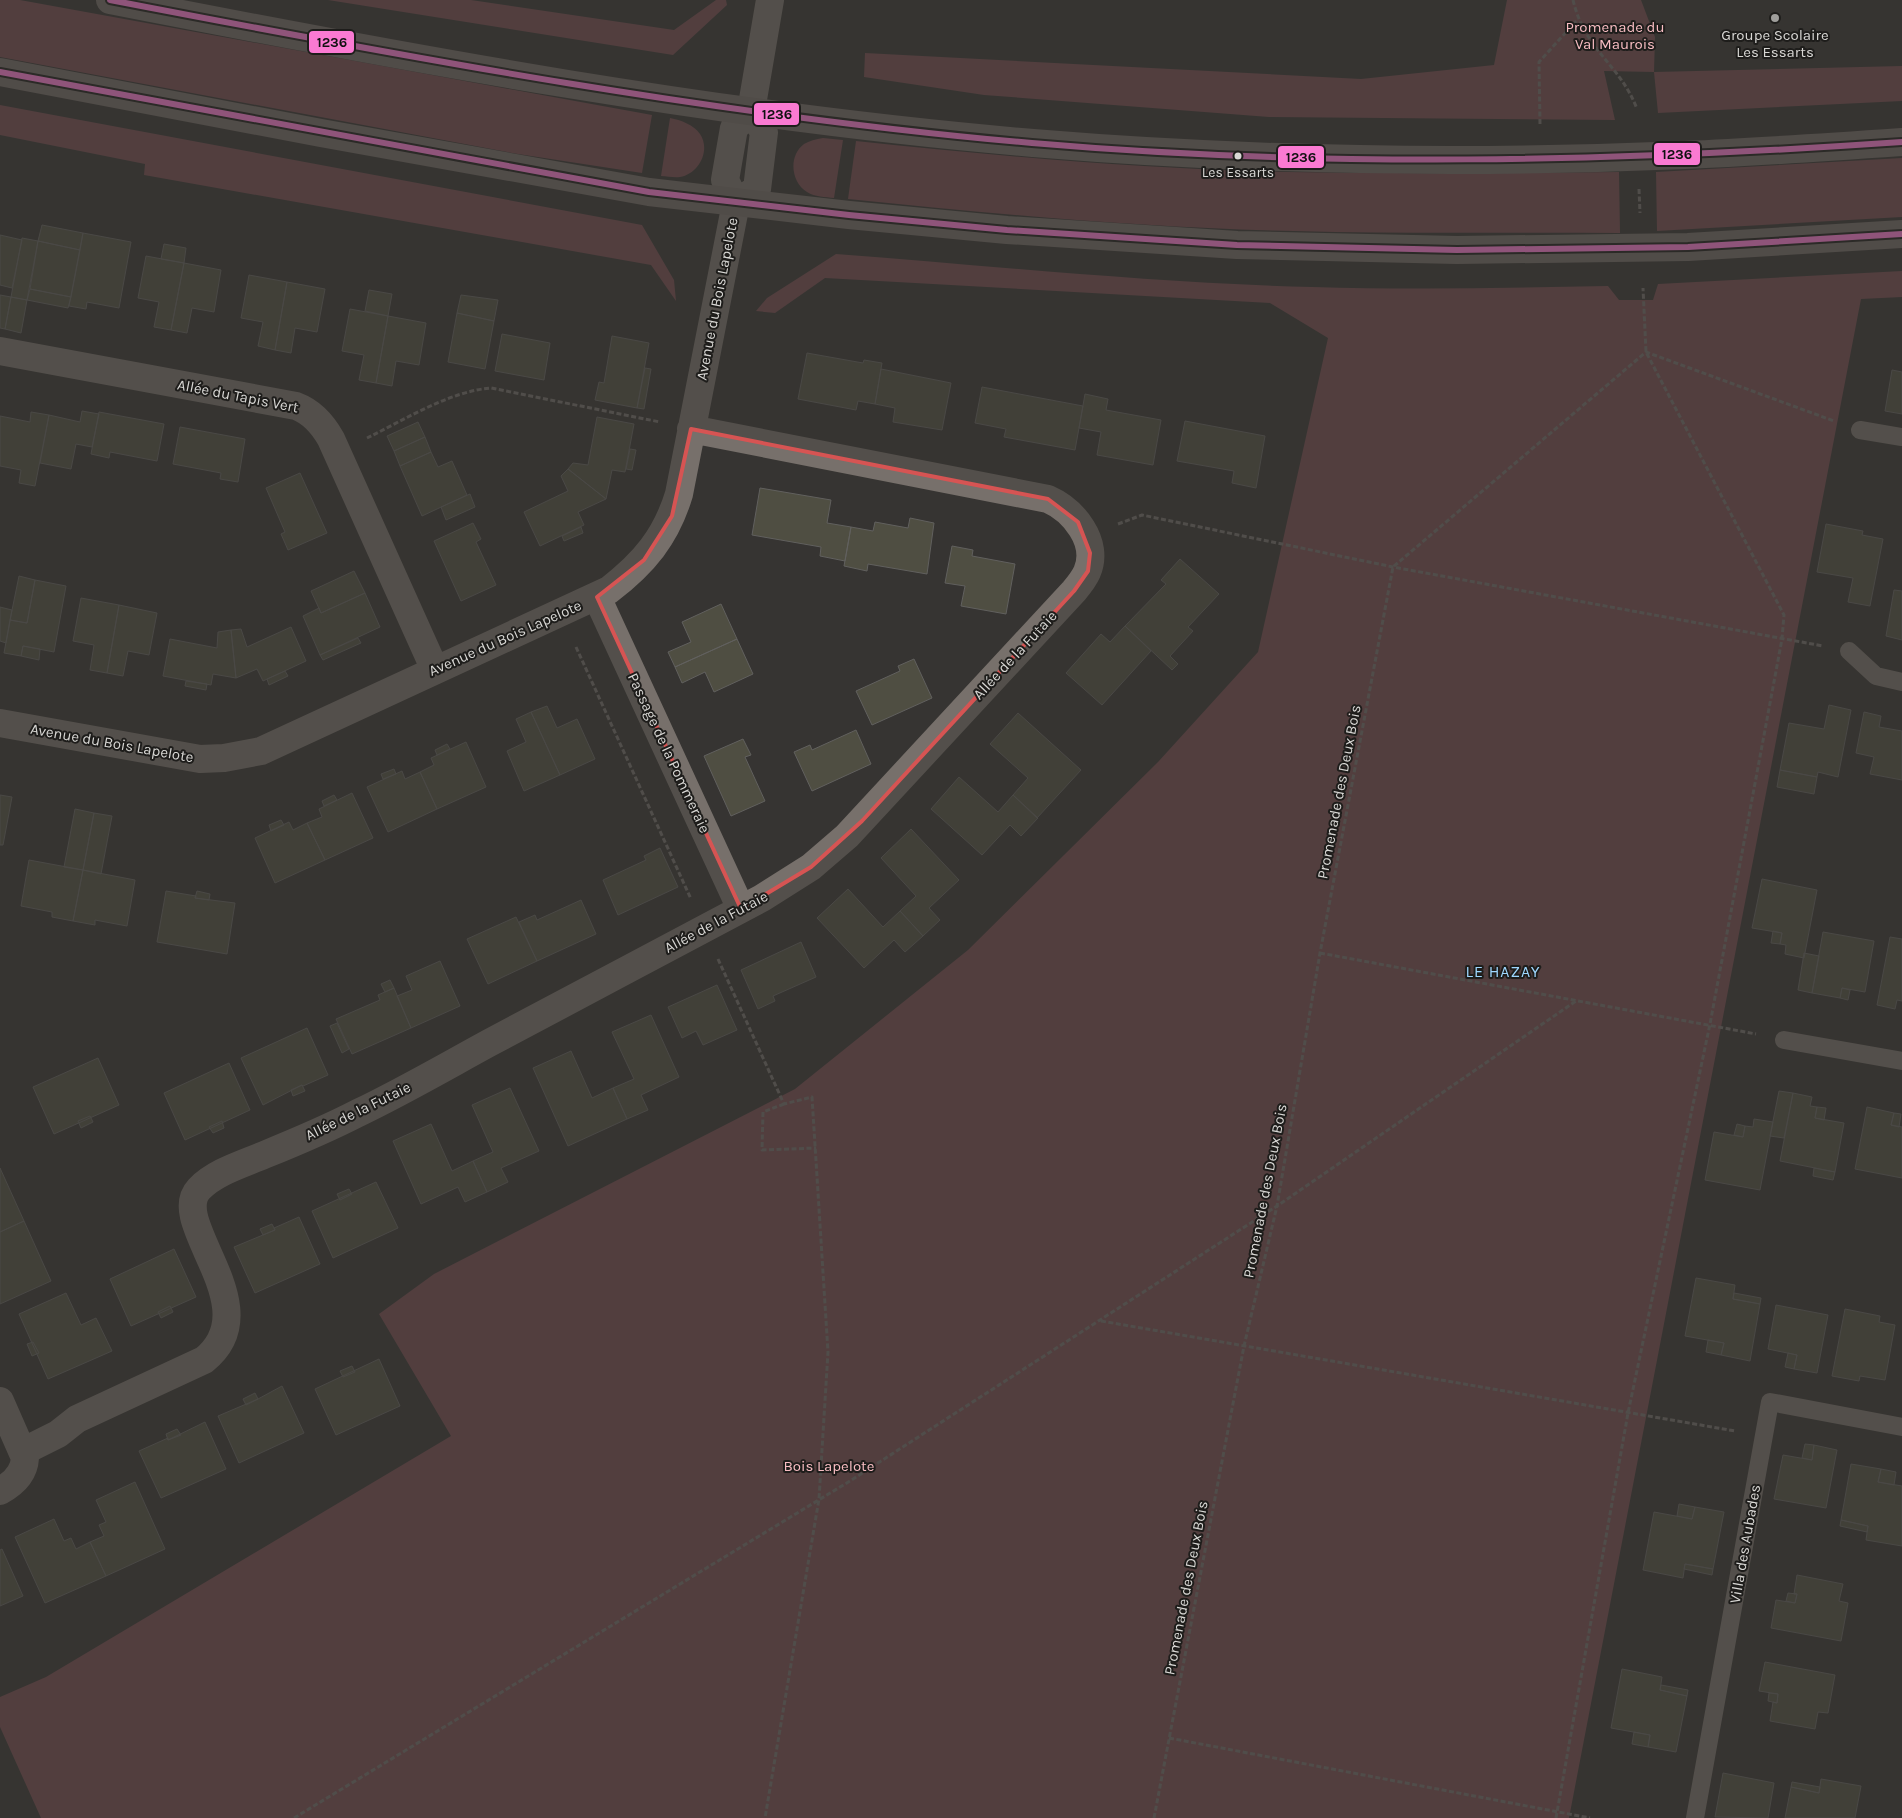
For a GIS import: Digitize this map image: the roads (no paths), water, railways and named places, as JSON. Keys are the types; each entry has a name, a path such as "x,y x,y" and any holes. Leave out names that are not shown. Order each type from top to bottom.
{"main road":[{"path":"110,0 386,54 557,83 862,126 1035,143 1307,158 1606,158 1748,152 1902,142"},
{"path":"0,72 321,133 650,192 736,203 1007,230 1155,241 1313,248 1457,250 1614,249 1781,242 1902,234"}],"street":[{"path":"736,203 725,180 734,128 751,111 770,0"},
{"name":"Avenue du Bois Lapelote","path":"0,723 200,758 224,758 261,750 597,597 644,560 672,516 736,203"},
{"name":"Allée du Tapis Vert","path":"0,351 296,406 308,411 322,424 338,452 435,670"},
{"name":"Allée de la Futaie","path":"24,1451 58,1434 77,1419 204,1360 218,1345 226,1324 227,1311 221,1284 195,1221 193,1210 195,1194 206,1183 360,1113 741,909 812,867 857,826 1074,591 1088,571 1090,553 1078,522 1068,510 1048,499 691,430"},
{"name":"Passage de la Pommeraie","path":"597,597 741,909"},
{"path":"0,1400 24,1451 25,1458 22,1471 10,1485 0,1492"}],"lane":[{"path":"1860,430 1902,437"},
{"path":"1849,650 1876,676 1902,682"},
{"path":"1784,1040 1902,1061"},
{"name":"Villa des Aubades","path":"1695,1818 1770,1402 1902,1427"}],"place":[{"name":"Groupe Scolaire Les Essarts","path":"1775,18"},
{"name":"Les Essarts","path":"1238,156"}],"district":[{"name":"LE HAZAY","path":"1503,971"}],"park label":[{"name":"Promenade du Val Maurois","path":"1615,36"},
{"name":"Bois Lapelote","path":"829,1466"}]}
